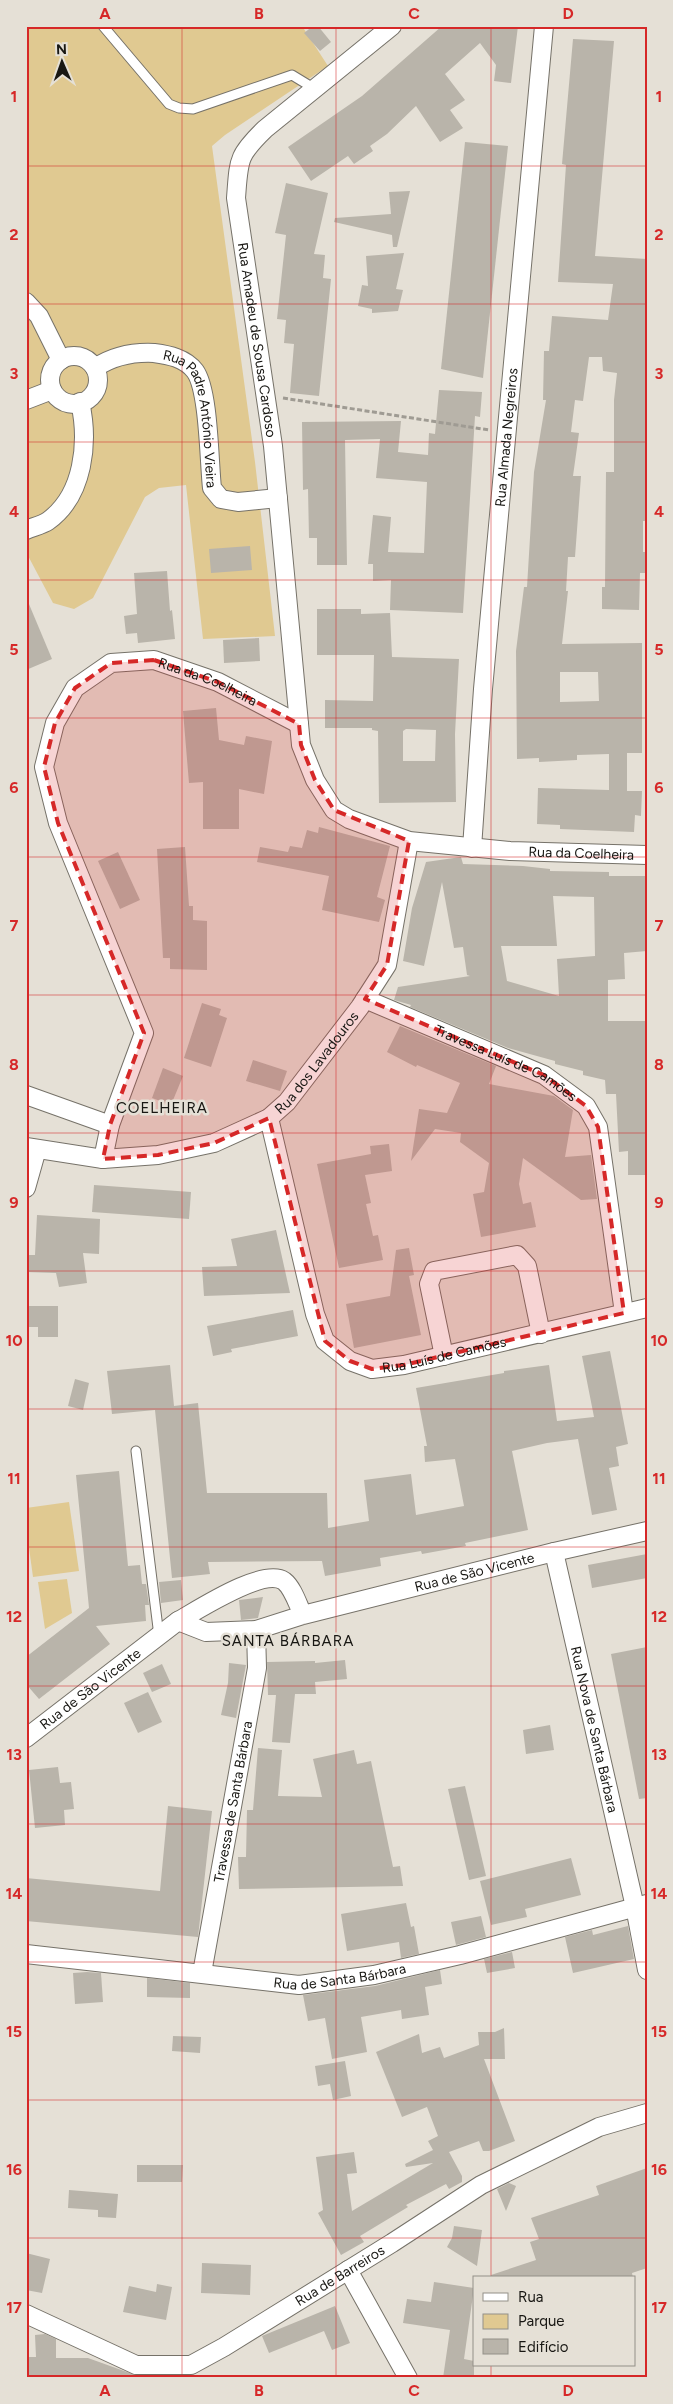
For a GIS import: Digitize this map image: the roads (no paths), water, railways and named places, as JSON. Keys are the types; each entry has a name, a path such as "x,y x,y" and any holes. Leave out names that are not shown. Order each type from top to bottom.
{"street":[{"name":"Rua Amadeu de Sousa Cardoso","path":"299,724 278,498 236,198 239,159 249,145 265,129 392,26"},
{"name":"Rua Almada Negreiros","path":"472,848 483,689 544,26"},
{"path":"26,302 39,316 61,360"},
{"name":"Rua Padre António Vieira","path":"96,368 119,356 144,353 168,354 185,361 195,371 202,387 212,488 221,499 238,502 278,498"},
{"path":"75,356 85,358 96,368 98,386 94,394 80,402 65,402 57,397 52,390 50,379 52,368 61,360 75,356"},
{"path":"26,400 52,390"},
{"path":"26,530 48,521 69,499 78,476 85,437 80,402"},
{"name":"Rua da Coelheira","path":"103,1159 110,1125 144,1033 58,823 44,767 55,723 75,688 111,663 154,660 218,682 299,724 300,744 315,780 334,810 349,819 408,841 472,848 647,855"},
{"name":"Rua dos Lavadouros","path":"103,1159 158,1155 214,1143 269,1118 287,1102 365,999 387,965 408,841"},
{"name":"Travessa Luís de Camões","path":"365,999 544,1075 586,1106 598,1128 624,1313"},
{"path":"26,1095 110,1125"},
{"name":"Rua Luís de Camões","path":"269,1118 315,1314 325,1341 350,1361 372,1369 404,1365 647,1308"},
{"path":"26,1188 31,1148 103,1159"},
{"path":"444,1356 429,1284 434,1271 517,1254 528,1266 540,1334"},
{"name":"Rua de São Vicente","path":"178,1621 206,1632 256,1630 303,1615 554,1552 647,1531"},
{"name":"Rua Nova de Santa Bárbara","path":"554,1552 641,1906 647,1970"},
{"name":"Rua de São Vicente","path":"26,1738 178,1621 252,1582 274,1578 282,1580 288,1585 303,1615"},
{"name":"Travessa de Santa Bárbara","path":"202,1973 257,1668 256,1630"},
{"name":"Rua de Santa Bárbara","path":"26,1954 299,1985 374,1975 641,1906"},
{"name":"Rua de Barreiros","path":"26,2314 136,2365 191,2365 224,2347 348,2270 481,2184 599,2128 647,2113"},
{"path":"348,2270 408,2378"}],"lane":[{"path":"103,26 169,104 178,108 194,109 292,75 315,89"},
{"path":"136,1451 160,1636"}],"district":[{"name":"COELHEIRA","path":"162,1108"},
{"name":"SANTA BÁRBARA","path":"288,1641"}]}
